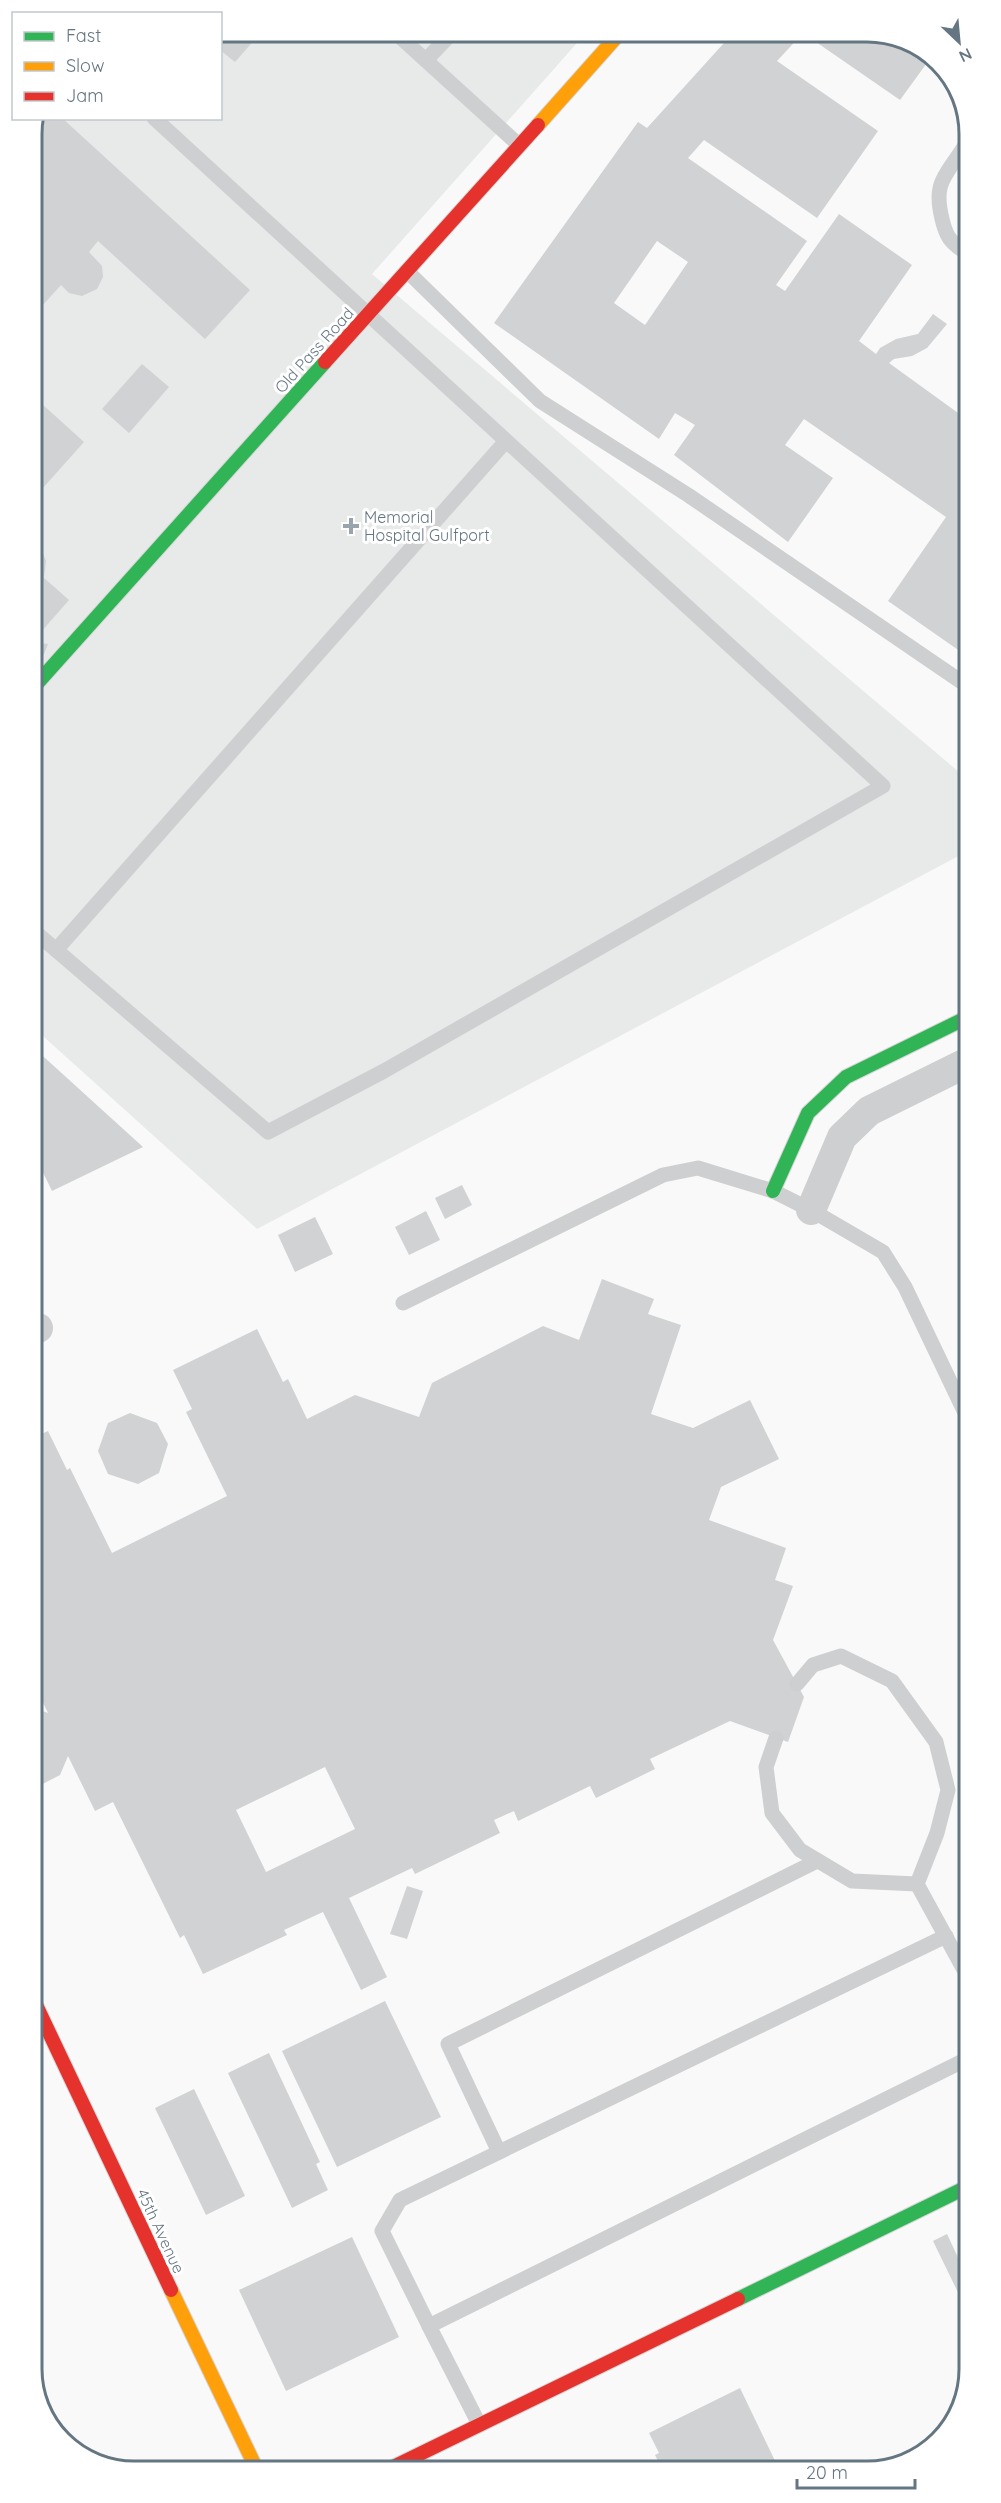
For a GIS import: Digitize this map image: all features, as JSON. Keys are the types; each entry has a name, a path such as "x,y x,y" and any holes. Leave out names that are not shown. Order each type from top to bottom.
{"street":[{"name":"Old Pass Road","path":"42,678 612,42"},
{"path":"773,1191 808,1113 846,1077 959,1021"},
{"path":"811,1210 842,1137 869,1111 959,1066"},
{"name":"45th Avenue","path":"42,2018 252,2461"},
{"path":"405,2461 959,2191"}],"lane":[{"path":"406,42 519,146"},
{"path":"426,60 443,42"},
{"path":"42,938 268,1132 384,1071 883,786 156,120"},
{"path":"959,155 940,184 937,197 947,238 959,248"},
{"path":"407,271 540,401 688,495 959,680"},
{"path":"56,950 506,441"},
{"path":"402,1303 663,1175 698,1168 773,1191 811,1210 882,1252 905,1287 959,1400"},
{"path":"797,1684 813,1665 841,1656 892,1681 936,1742 948,1790 937,1833 917,1884"},
{"path":"776,1738 766,1767 772,1813 800,1850 852,1881 917,1884"},
{"path":"500,2152 448,2044 817,1861"},
{"path":"917,1884 959,1960"},
{"path":"479,2424 382,2230 400,2200 946,1936"},
{"path":"429,2326 959,2063"}],"shaded area":[{"name":"Memorial Hospital Gulfport","path":"222,42 578,42 372,274 959,772 959,856 257,1229 42,1035 43,120 222,120"}],"building":[{"path":"222,42 252,42 235,62 222,52"},
{"path":"725,42 795,42 777,61 878,131 817,218 704,140 688,158 807,241 776,285 785,291 839,214 912,265 859,341 876,354 880,348 896,339 918,334 933,314 947,324 927,348 912,356 894,359 889,363 959,414 959,651 888,601 946,517 804,419 785,445 833,478 788,542 674,455 695,425 675,413 659,439 494,323 638,122 647,128","holes":["657,241 688,262 645,325 614,303"]},
{"path":"816,42 885,44 913,54 926,64 900,100"},
{"path":"43,120 64,120 250,290 205,339 98,241 89,252 102,266 103,277 97,289 82,296 69,293 61,285 42,306"},
{"path":"142,364 169,387 129,433 102,409"},
{"path":"42,404 84,442 42,489"},
{"path":"42,551 46,561 44,578 69,600 42,631"},
{"path":"42,643 48,644 42,657"},
{"path":"42,1055 143,1147 52,1191 42,1170"},
{"path":"462,1185 472,1205 445,1219 435,1198"},
{"path":"426,1211 440,1240 409,1255 395,1227"},
{"path":"315,1217 333,1254 295,1272 278,1235"},
{"path":"602,1279 654,1299 648,1314 681,1325 651,1414 693,1428 750,1400 779,1459 721,1487 709,1520 786,1548 775,1580 793,1586 773,1640 804,1697 788,1742 730,1721 650,1759 655,1769 596,1798 590,1786 518,1821 514,1811 494,1820 500,1833 415,1874 412,1868 349,1898 387,1977 361,1990 323,1912 284,1930 287,1935 203,1974 184,1935 180,1938 113,1802 95,1811 68,1756 60,1775 42,1784 42,1711 48,1713 42,1701 42,1434 48,1431 67,1470 70,1468 112,1553 227,1496 186,1412 192,1409 173,1370 257,1329 283,1382 288,1379 307,1419 355,1395 419,1417 432,1383 543,1326 579,1340","holes":["325,1767 355,1829 266,1872 236,1810"]},
{"path":"130,1413 157,1423 168,1444 159,1473 138,1484 108,1474 98,1451 108,1423"},
{"path":"407,1886 423,1891 407,1939 390,1934"},
{"path":"385,2001 441,2117 337,2167 282,2051"},
{"path":"269,2053 320,2162 316,2164 328,2190 292,2208 228,2073"},
{"path":"194,2089 245,2196 206,2215 155,2108"},
{"path":"947,2234 959,2260 959,2294 933,2241"},
{"path":"352,2237 399,2337 286,2391 239,2290"},
{"path":"740,2388 775,2461 658,2461 655,2455 659,2453 649,2433"}],"traffic: fast":[{"path":"42,678 325,362"},
{"path":"773,1191 808,1113 846,1077 959,1021"},
{"path":"738,2299 959,2191"}],"traffic: slow":[{"path":"538,125 612,42"},
{"path":"171,2290 253,2461"}],"traffic: jam":[{"path":"325,362 538,125"},
{"path":"42,2018 171,2290"},
{"path":"405,2461 738,2299"}],"place":[{"name":"Memorial Hospital Gulfport","path":"351,526"}]}
